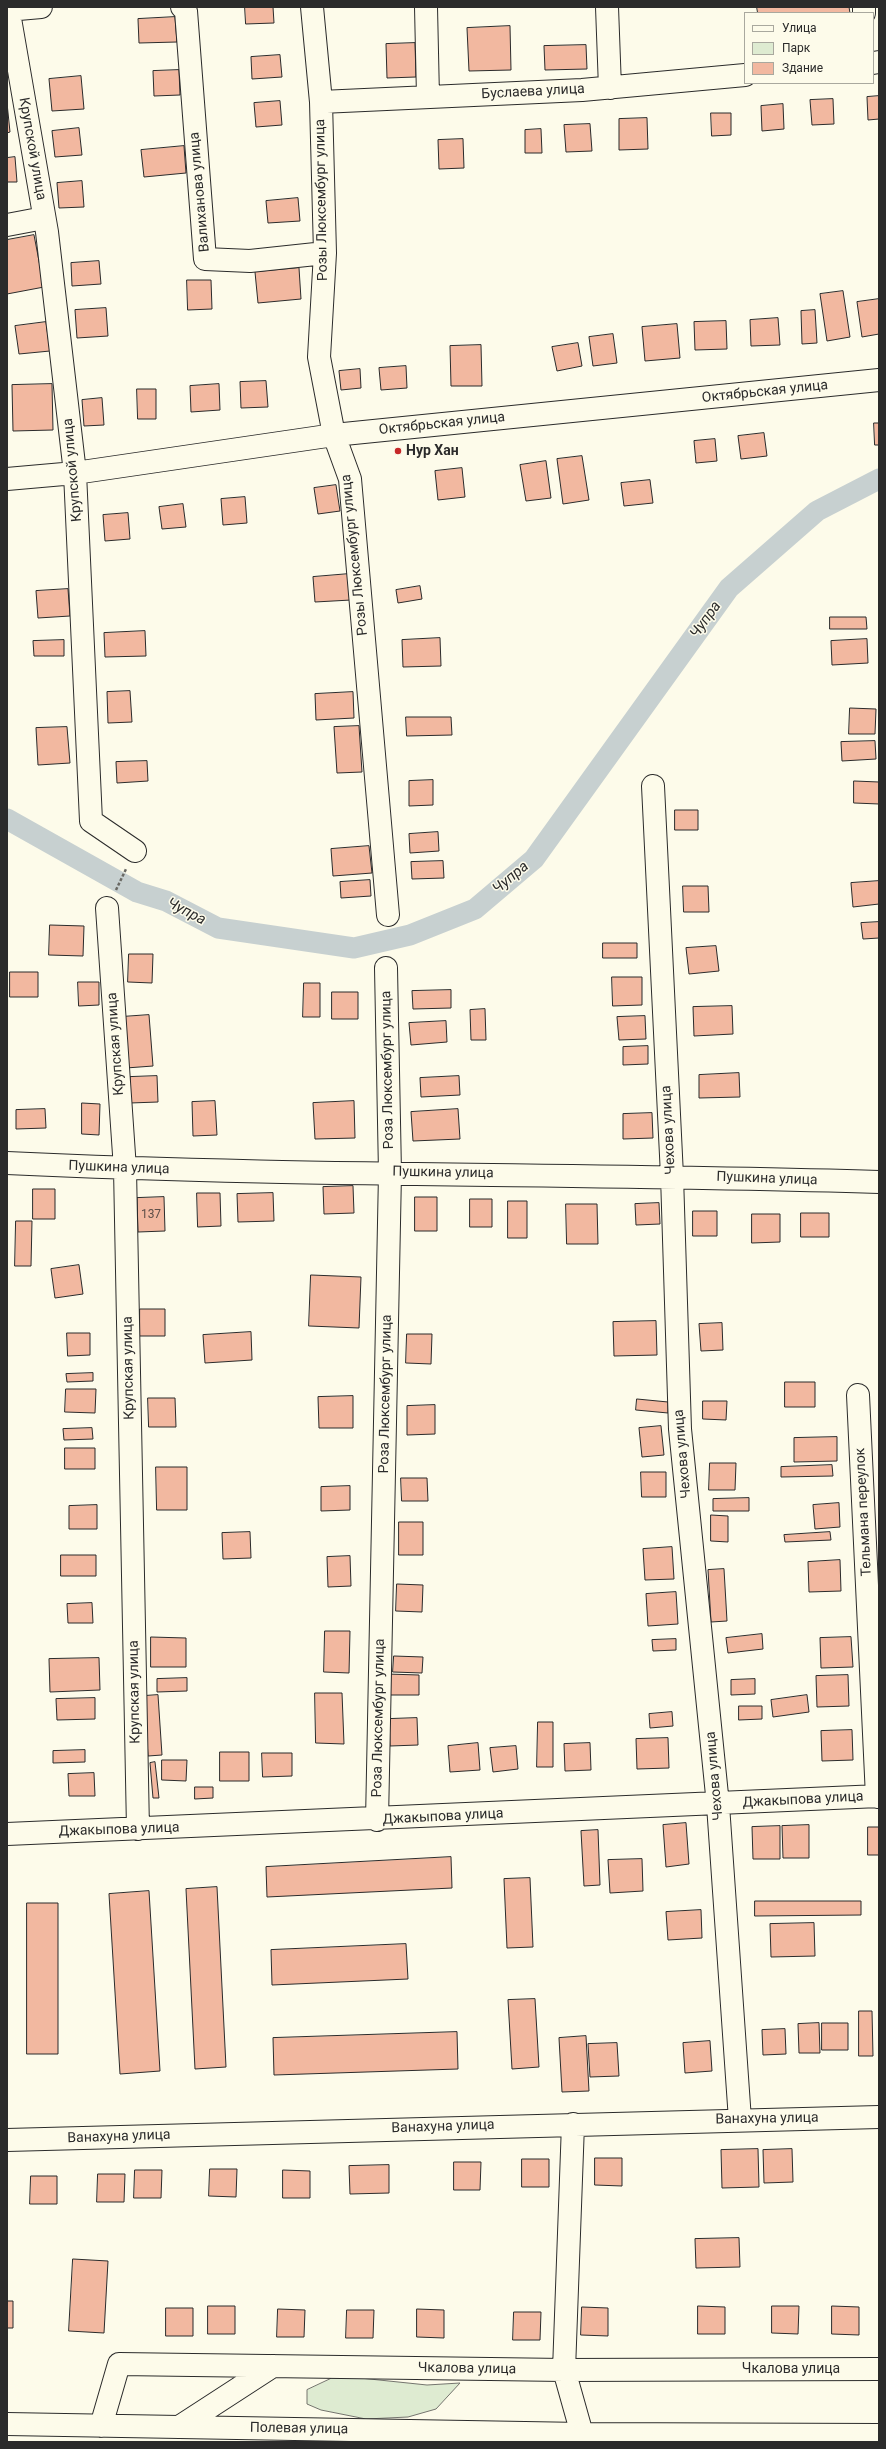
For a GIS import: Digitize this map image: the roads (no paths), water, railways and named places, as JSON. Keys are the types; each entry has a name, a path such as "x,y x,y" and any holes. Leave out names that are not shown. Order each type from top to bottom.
{"street":[{"path":"8,9 41,7"},
{"name":"Валиханова улица","path":"182,7 186,11 205,259 250,261 325,253"},
{"name":"Розы Люксембург улица","path":"312,7 321,102 325,253 319,357 334,435 350,479 388,915"},
{"path":"426,7 428,97"},
{"path":"607,7 610,88"},
{"name":"Крупской улица","path":"8,9 44,218 75,473 91,821 134,850"},
{"name":"Буслаева улица","path":"321,102 610,88 744,75"},
{"path":"7,225 44,218"},
{"name":"Октябрьская улица","path":"7,480 75,473 334,435 879,380"},
{"name":"Чехова улица","path":"653,786 672,1176 680,1429 718,1805 740,2120"},
{"name":"Крупская улица","path":"107,908 125,1169 138,1829"},
{"name":"Роза Люксембург улица","path":"377,1820 390,1173 386,968"},
{"name":"Пушкина улица","path":"7,1163 125,1169 672,1176 879,1182"},
{"name":"Тельмана переулок","path":"858,1395 878,1796"},
{"name":"Джакыпова улица","path":"7,1834 377,1820 718,1805 878,1796"},
{"name":"Ванахуна улица","path":"7,2140 879,2117"},
{"path":"573,2124 564,2370 582,2434"},
{"name":"Чкалова улица","path":"101,2426 119,2364 564,2370 879,2369"},
{"path":"179,2427 273,2366"},
{"name":"Полевая улица","path":"7,2424 582,2434 879,2435"}],"waterway":[{"name":"Чупра","path":"7,819 137,892 166,901 218,928 354,948 410,935 475,909 534,859 729,588 817,511 879,479"}],"place":[{"name":"Нур Хан","path":"398,451"}]}
